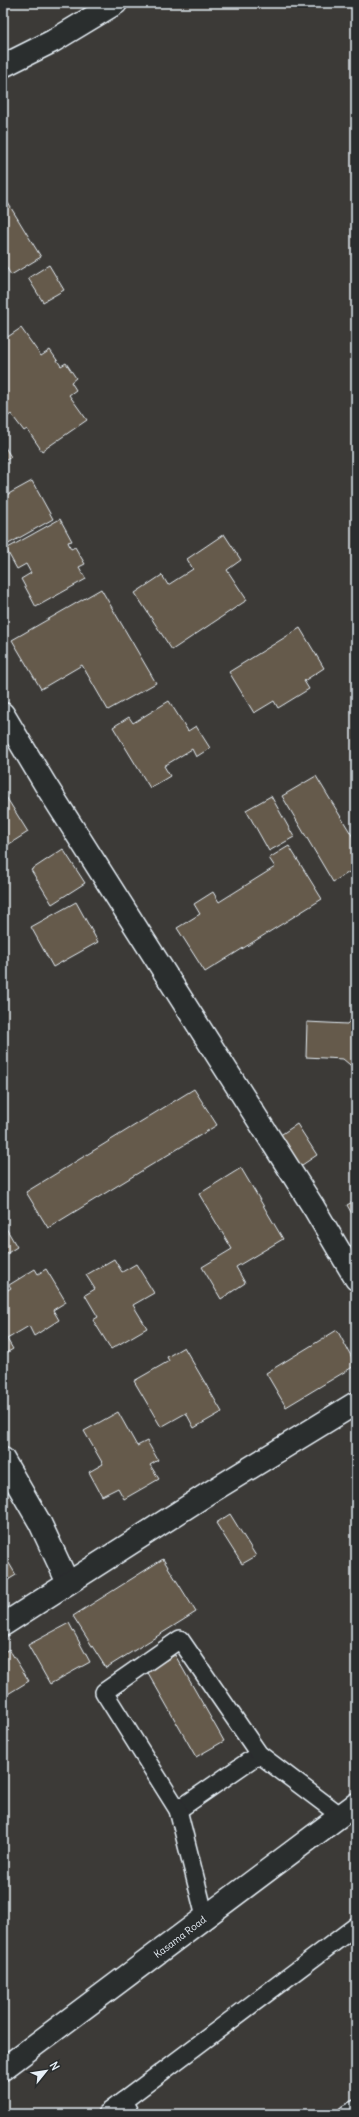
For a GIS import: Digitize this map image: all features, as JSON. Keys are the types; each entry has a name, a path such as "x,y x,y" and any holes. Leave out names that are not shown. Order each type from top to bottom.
{"street":[{"path":"3,66 53,41 116,3"},
{"path":"3,714 45,784 306,1195 356,1279"},
{"path":"3,1624 209,1493 356,1403"},
{"path":"3,1459 40,1523 68,1583"},
{"name":"Kasama Road","path":"3,2069 349,1810"}],"lane":[{"path":"206,1917 178,1810 104,1692 180,1639 259,1754 349,1810"},
{"path":"178,1810 259,1754"},
{"path":"106,2114 127,2108 356,1926"},
{"path":"347,2114 356,2109"}],"building":[{"path":"8,203 41,257 11,275 3,262 3,206"},
{"path":"49,265 64,290 43,302 28,278"},
{"path":"21,328 41,356 50,350 61,366 66,363 76,378 71,382 76,390 69,395 87,420 42,451 27,429 24,431 11,414 6,418 3,413 3,340"},
{"path":"3,444 11,457 3,462"},
{"path":"32,481 53,519 3,547 3,497"},
{"path":"60,519 72,541 68,542 71,549 75,547 85,564 79,567 86,579 36,607 21,579 31,573 26,564 17,569 6,549"},
{"path":"224,534 241,560 227,570 247,600 172,650 135,593 162,575 168,585 193,569 187,559"},
{"path":"101,589 156,683 108,710 82,665 41,689 12,640"},
{"path":"300,628 324,668 304,681 309,689 278,708 274,701 254,713 229,672"},
{"path":"169,701 188,731 196,726 210,748 196,757 192,749 164,766 170,776 150,788 113,727 129,717 133,723"},
{"path":"316,776 356,842 356,868 333,882 282,796"},
{"path":"3,792 28,832 3,848"},
{"path":"271,796 294,837 269,851 246,810"},
{"path":"289,846 322,899 205,972 177,928 200,914 194,904 213,892 219,902 275,867 269,858"},
{"path":"63,849 85,883 52,904 31,870"},
{"path":"76,902 98,942 53,967 31,927"},
{"path":"356,1014 356,1070 343,1059 306,1057 307,1022 347,1024"},
{"path":"194,1089 217,1125 48,1228 26,1192"},
{"path":"297,1124 317,1155 296,1169 276,1138"},
{"path":"241,1168 283,1239 236,1267 245,1283 221,1299 202,1267 232,1249 199,1194"},
{"path":"356,1200 356,1221 347,1205"},
{"path":"3,1223 17,1247 3,1256"},
{"path":"114,1259 122,1272 136,1264 154,1293 133,1305 147,1328 111,1349 93,1320 98,1317 85,1295 95,1289 86,1275"},
{"path":"35,1269 38,1274 46,1269 66,1302 53,1310 59,1320 34,1336 29,1326 7,1339 13,1349 3,1355 3,1293 11,1288 9,1285"},
{"path":"337,1330 356,1365 286,1407 266,1373"},
{"path":"184,1347 222,1412 194,1428 186,1413 161,1427 134,1381 169,1361 167,1357"},
{"path":"118,1412 137,1446 147,1441 158,1460 150,1465 159,1479 124,1499 118,1488 102,1496 89,1472 103,1464 84,1431"},
{"path":"230,1514 256,1556 242,1564 216,1523"},
{"path":"3,1553 16,1575 3,1583"},
{"path":"163,1559 196,1612 106,1668 73,1616"},
{"path":"69,1623 90,1662 50,1684 28,1645"},
{"path":"9,1649 29,1681 3,1697 3,1653"},
{"path":"175,1655 224,1741 196,1757 147,1671"}]}
